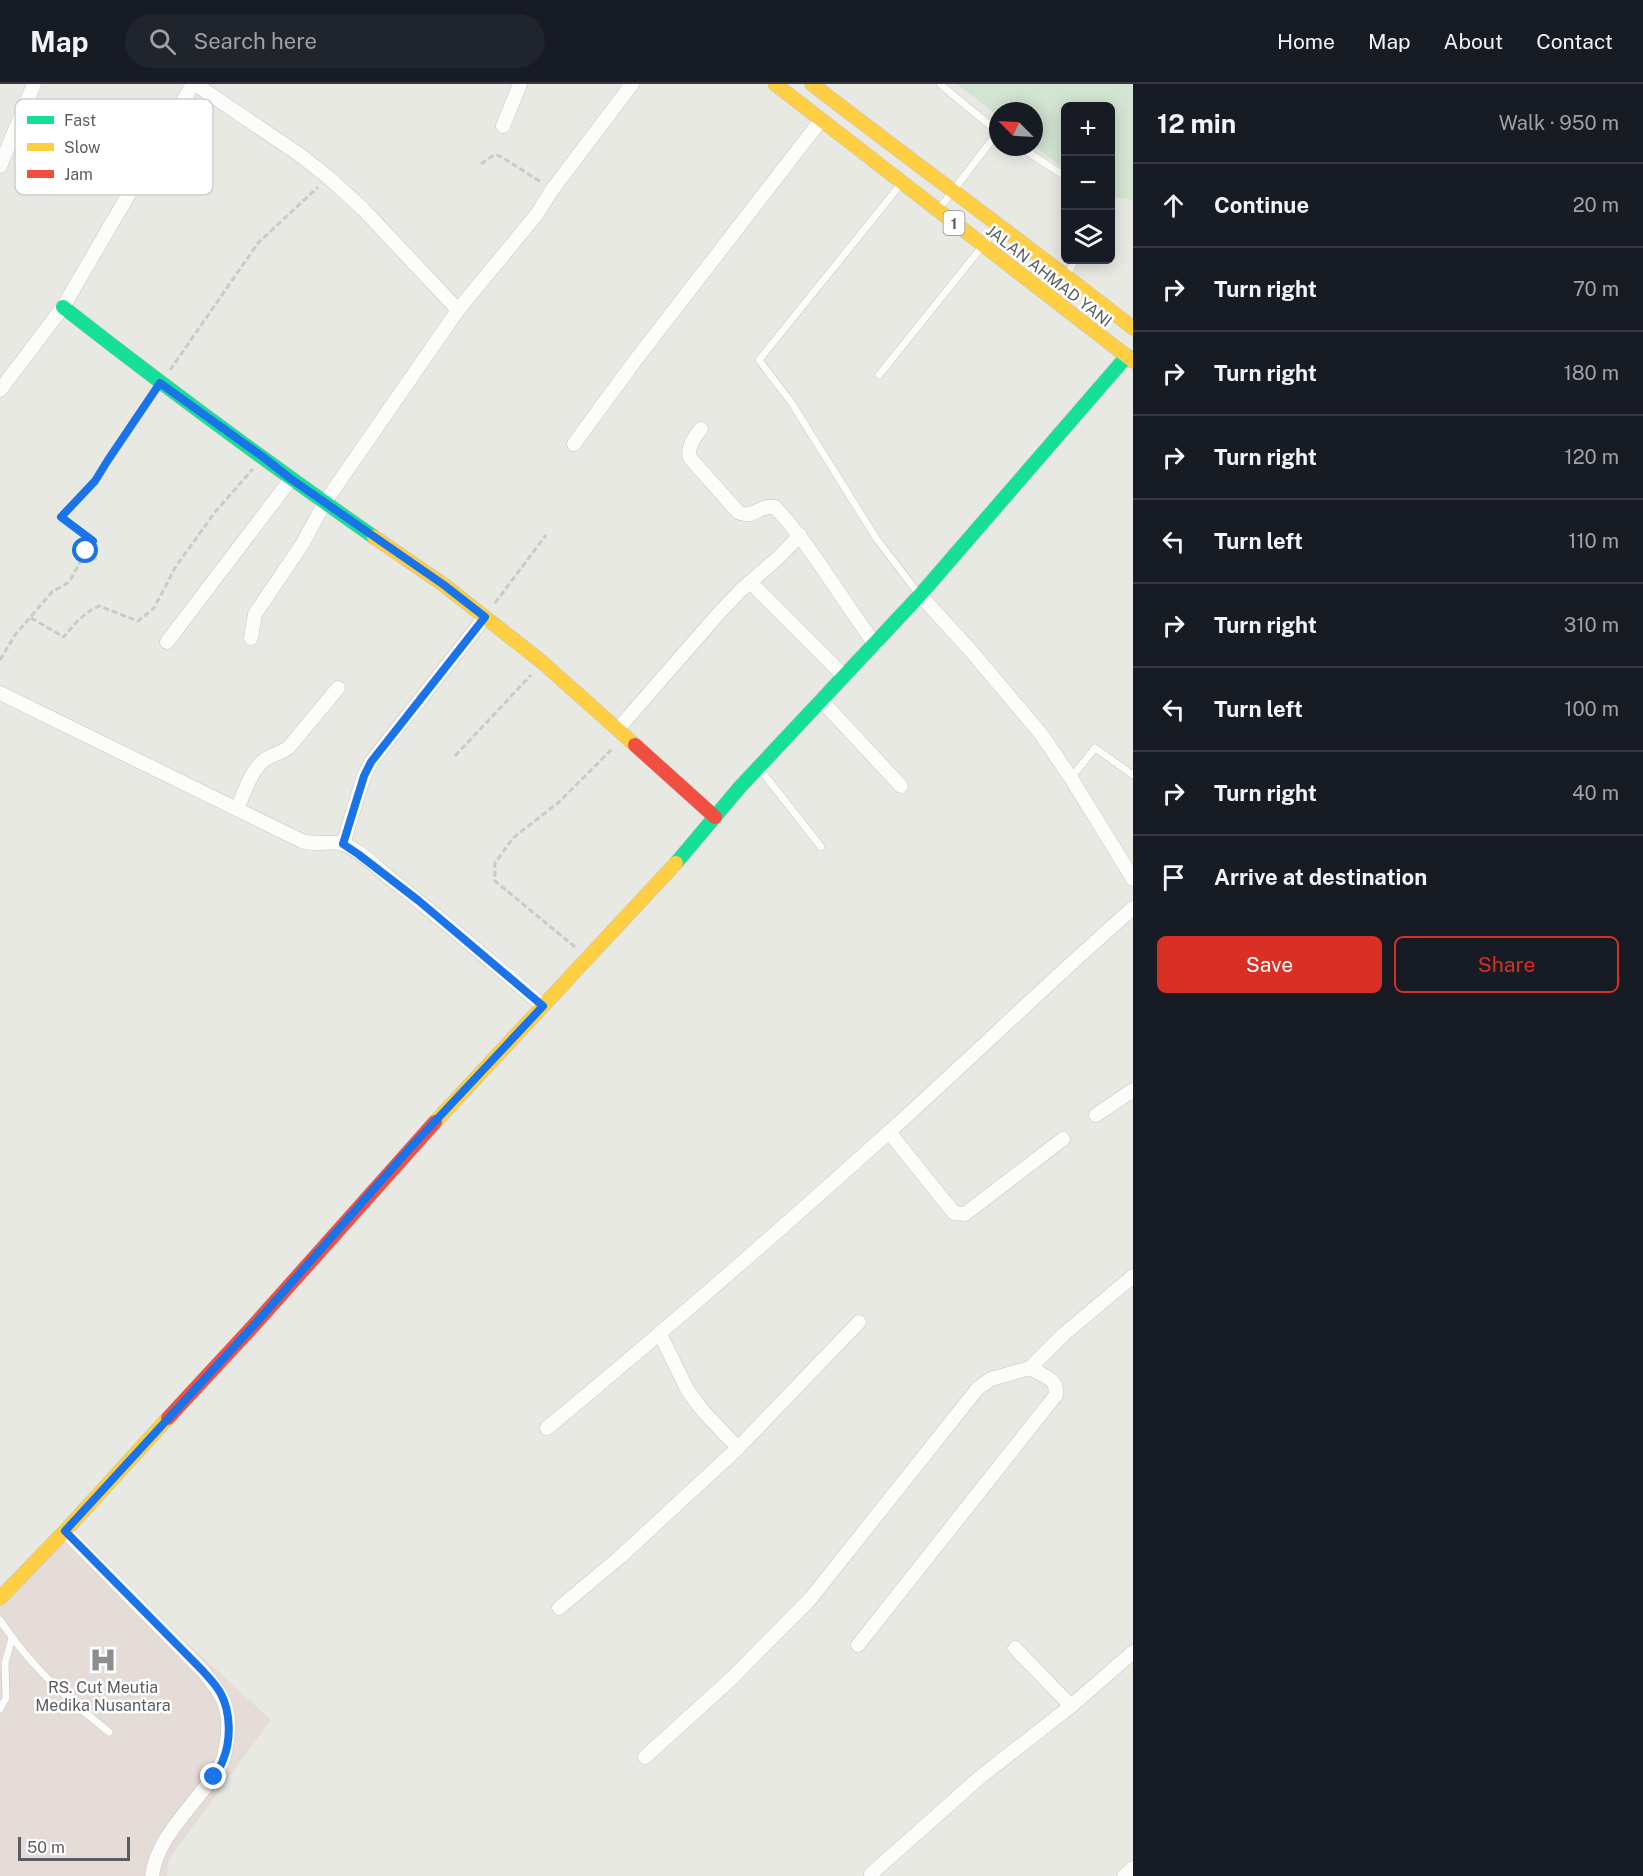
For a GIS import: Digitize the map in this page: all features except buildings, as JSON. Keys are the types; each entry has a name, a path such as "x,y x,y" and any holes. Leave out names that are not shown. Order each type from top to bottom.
{"street":[{"path":"28,99 34,84"},
{"path":"185,99 194,84 300,155 328,177 363,210 458,310"},
{"path":"502,126 520,84"},
{"path":"251,638 255,614 303,543 326,502 458,310 537,214 552,190 632,84"},
{"name":"JALAN AHMAD YANI","path":"775,84 1130,359"},
{"name":"1","path":"812,84 917,165 1131,322"},
{"path":"574,444 820,120"},
{"path":"0,166 15,130"},
{"path":"0,390 63,307 129,195"},
{"path":"63,307 160,383 291,479 444,585 485,617 542,662 715,817"},
{"path":"0,1598 65,1531 247,1333 410,1148 678,861 759,767 920,595 1130,359"},
{"path":"701,429 691,443 688,451 690,458 743,515 750,515 771,505 775,507 800,535 875,644"},
{"path":"167,642 291,479"},
{"path":"622,733 718,613 800,535"},
{"path":"750,582 843,676"},
{"path":"920,595 1041,734 1133,879"},
{"path":"343,844 364,776 371,762 485,617"},
{"path":"237,809 255,770 267,758 289,747 338,688"},
{"path":"0,693 308,843 343,844 419,901 543,1006"},
{"path":"821,700 901,786"},
{"path":"547,1428 660,1334 889,1131 1133,908"},
{"path":"1096,1115 1133,1090"},
{"path":"889,1131 954,1213 958,1215 964,1214 1063,1139"},
{"path":"645,1756 731,1680 811,1598 978,1388 991,1379 1030,1368 1064,1334 1133,1276"},
{"path":"559,1608 620,1557 738,1448 860,1322"},
{"path":"660,1334 688,1391 738,1448"},
{"path":"858,1644 1056,1395 1055,1382 1030,1368"},
{"path":"65,1531 203,1671 220,1692 226,1705 228,1720 223,1760 214,1777 167,1836 152,1876"},
{"path":"1015,1648 1071,1706"},
{"path":"871,1874 979,1778 1071,1706 1133,1652"},
{"path":"1124,1876 1133,1868"}],"lane":[{"path":"940,84 989,125"},
{"path":"938,211 989,144"},
{"path":"1034,156 1061,174"},
{"path":"917,165 759,360 791,402 876,538 920,595"},
{"path":"879,375 999,226"},
{"path":"1067,276 1073,264"},
{"path":"1071,778 1095,748 1133,775"},
{"path":"759,767 821,847"},
{"path":"0,1620 35,1666 109,1732"},
{"path":"0,1709 6,1698 5,1663 12,1638"}],"path":[{"path":"481,164 494,155 500,156 552,190"},
{"path":"0,660 8,644 52,591 69,582 93,541 61,517 95,481 258,243 328,177"},
{"path":"31,618 64,637 76,622 90,610 99,606 138,621 154,608 176,566 216,511 263,457"},
{"path":"485,617 546,536"},
{"path":"455,756 542,662"},
{"path":"587,957 495,881 495,863 513,838 559,802 622,733"}],"shaded area":[{"name":"RS. Cut Meutia Medika Nusantara","path":"65,1531 271,1720 169,1859 167,1876 0,1876 0,1601"}],"green space":[{"path":"957,84 1133,84 1133,200 1115,198 1115,102 1061,102 1061,167 1043,152 1043,102 989,102 989,109"}],"traffic: fast":[{"path":"63,307 217,424 374,537"},
{"path":"676,863 740,787 920,595 1127,356"}],"traffic: slow":[{"path":"775,84 1133,361"},
{"path":"812,84 1133,328"},
{"path":"374,537 444,585 542,662 635,745"},
{"path":"435,1122 676,863"},
{"path":"0,1598 65,1531 168,1418"}],"traffic: jam":[{"path":"635,745 715,817"},
{"path":"168,1418 435,1122"}],"place":[{"name":"RS. Cut Meutia Medika Nusantara","path":"103,1660"}],"route":[{"path":"86,551 93,541 61,517 95,481 160,383 291,479 444,585 485,617 371,762 364,776 343,844 419,901 543,1006 410,1148 255,1324 65,1531 203,1671 220,1692 226,1705 227,1743 223,1760 214,1777"}]}
